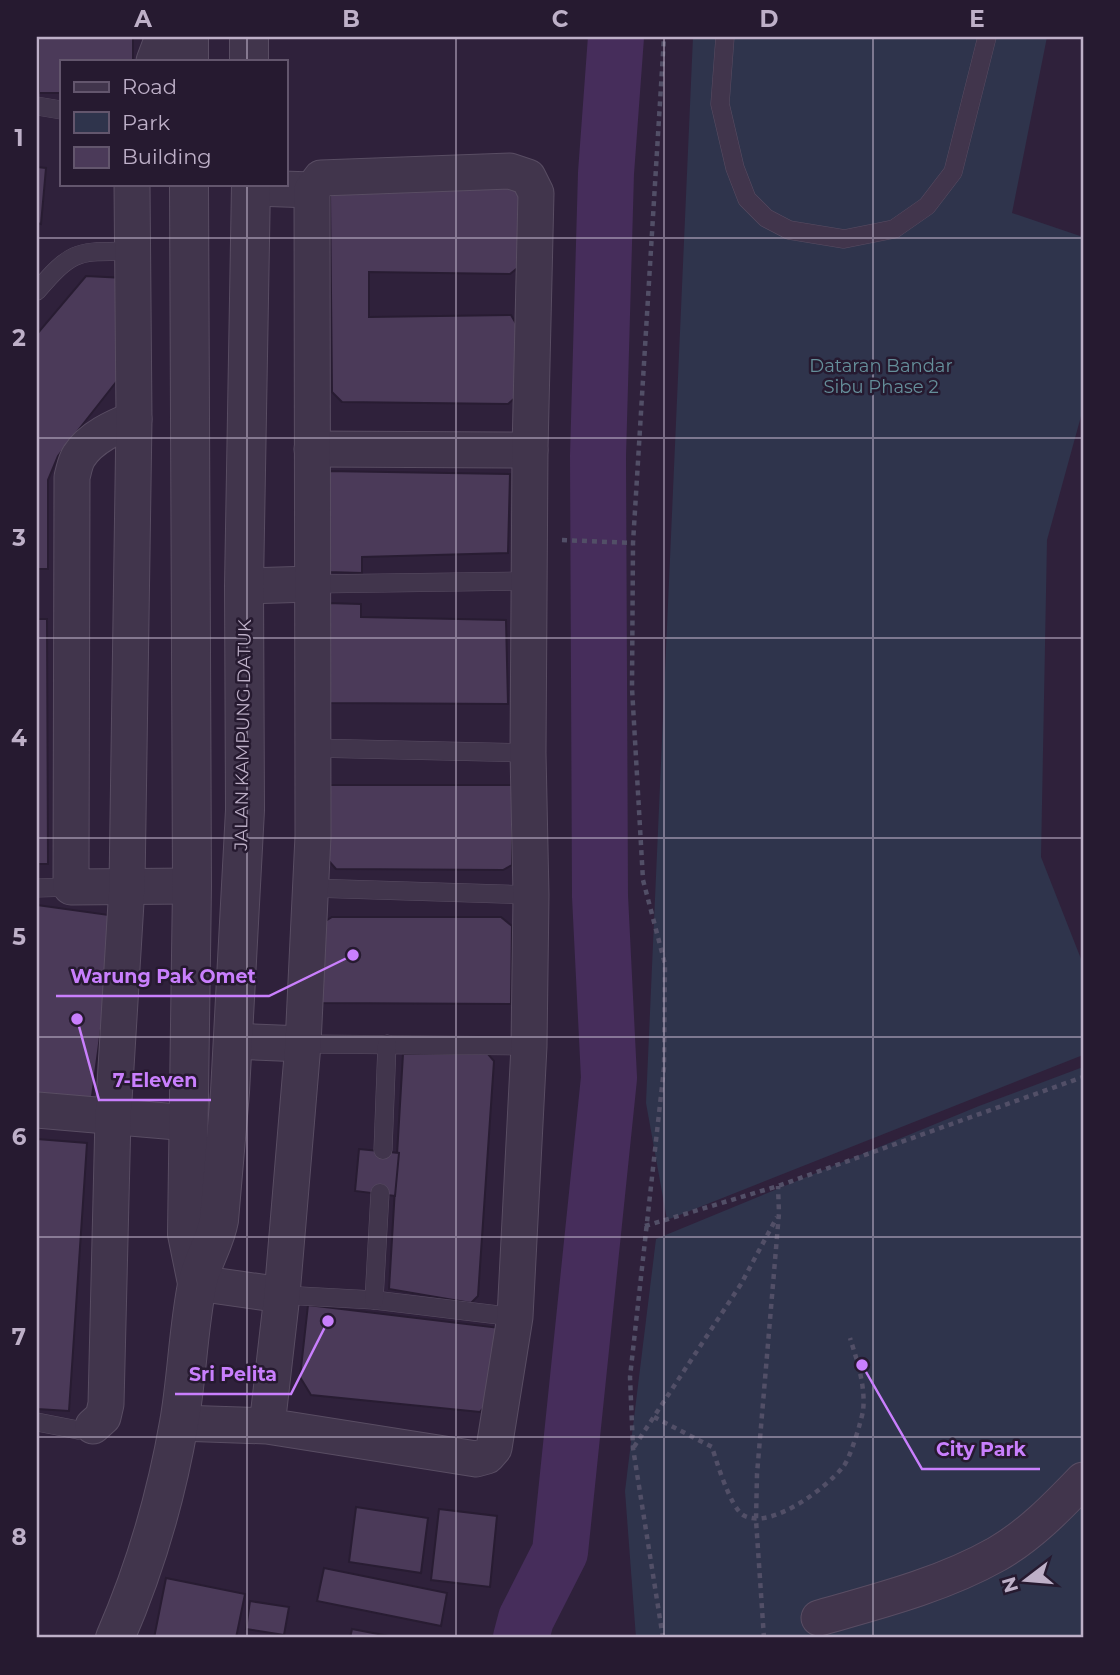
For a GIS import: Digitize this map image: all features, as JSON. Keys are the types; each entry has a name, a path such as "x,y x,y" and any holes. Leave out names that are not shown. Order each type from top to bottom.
{"street":[{"path":"154,60 163,37"},
{"path":"189,37 189,60"},
{"path":"249,37 249,60"},
{"path":"179,1423 267,1426 476,1460 487,1456 494,1448 515,1317 529,1046 531,895 528,753 530,450 536,193 528,177 510,171 321,178 312,190 311,888 303,1044 282,1295 267,1426"},
{"path":"93,1426 103,1417 106,1404 113,1117 127,886 134,419 132,186"},
{"name":"JALAN KAMPUNG DATUK","path":"189,186 192,886 187,1234 197,1283"},
{"path":"251,186 312,190"},
{"name":"JALAN KAMPUNG DATUK","path":"115,1638 134,1595 156,1527 179,1423 197,1283 216,1238 219,1220 245,810 244,586 251,186"},
{"path":"134,419 110,430 90,444 79,456 72,477 71,887 240,886"},
{"path":"312,449 530,450"},
{"path":"244,586 312,584"},
{"path":"232,1041 303,1044"},
{"path":"37,1110 189,1123"},
{"path":"197,1283 282,1295"},
{"path":"818,1618 936,1582 998,1553 1051,1514 1083,1480"}],"lane":[{"path":"725,37 720,104 735,168 747,199 766,218 789,230 844,239 894,229 927,206 953,172 987,37"},
{"path":"37,106 60,110"},
{"path":"37,291 59,266 73,256 85,252 132,251"},
{"path":"312,584 530,581"},
{"path":"312,748 528,753"},
{"path":"37,888 71,887"},
{"path":"311,888 531,895"},
{"path":"303,1044 529,1046"},
{"path":"383,1150 387,1044"},
{"path":"374,1300 380,1193"},
{"path":"282,1295 374,1300 515,1317"},
{"path":"37,1422 78,1430 93,1426"}],"path":[{"path":"663,1638 633,1448 630,1377 664,1068 665,964 643,880 632,688 633,543 664,37"},
{"path":"552,540 633,543"},
{"path":"645,1226 778,1186 1083,1077"},
{"path":"764,1638 757,1520 758,1461 779,1213 778,1186"},
{"path":"633,1448 741,1284 779,1213"},
{"path":"654,1416 712,1447 724,1484 741,1514 757,1520 784,1513 827,1483 846,1465 863,1411 860,1369 850,1338"}],"green space":[{"name":"Dataran Bandar Sibu Phase 2","path":"693,37 1047,37 1012,213 1083,237 1083,409 1047,540 1041,857 1083,964 1083,1055 667,1220 646,1103"},
{"path":"1083,1067 1083,1638 636,1638 625,1491 656,1239 979,1106"}],"building":[{"path":"39,37 133,37 133,60 60,60 60,93 39,93"},
{"path":"37,167 46,168 41,224 37,223"},
{"path":"513,185 520,194 520,266 510,274 369,272 369,317 511,315 518,327 517,396 508,404 342,402 332,392 330,194"},
{"path":"86,276 125,278 120,377 58,456 48,480 48,569 37,569 37,334"},
{"path":"326,471 510,474 508,553 362,557 362,573 327,572"},
{"path":"327,603 361,604 361,617 506,620 508,704 330,703"},
{"path":"37,619 47,619 48,864 37,864"},
{"path":"328,785 512,785 512,865 503,870 336,869 328,860"},
{"path":"37,905 116,916 91,1104 37,1097"},
{"path":"332,917 501,917 512,926 511,1004 320,1003 324,922"},
{"path":"403,1054 488,1054 494,1061 478,1296 471,1303 389,1289"},
{"path":"37,1139 87,1143 69,1411 37,1409"},
{"path":"359,1149 399,1153 395,1196 355,1191"},
{"path":"308,1305 500,1328 492,1398 480,1412 311,1395 300,1377"},
{"path":"356,1507 428,1518 421,1573 349,1562"},
{"path":"439,1509 497,1516 490,1587 431,1580"},
{"path":"324,1568 447,1593 441,1626 317,1601"},
{"path":"166,1578 245,1594 236,1638 154,1638"},
{"path":"250,1601 289,1607 284,1635 246,1629"},
{"path":"352,1629 399,1638 350,1638"}],"waterway":[{"path":"521,1638 526,1619 560,1552 609,1078 600,896 598,456 606,173 616,37"}],"place":[{"name":"Warung Pak Omet","path":"353,955"},
{"name":"7-Eleven","path":"77,1019"},
{"name":"Sri Pelita","path":"328,1321"},
{"name":"City Park","path":"862,1365"}]}
